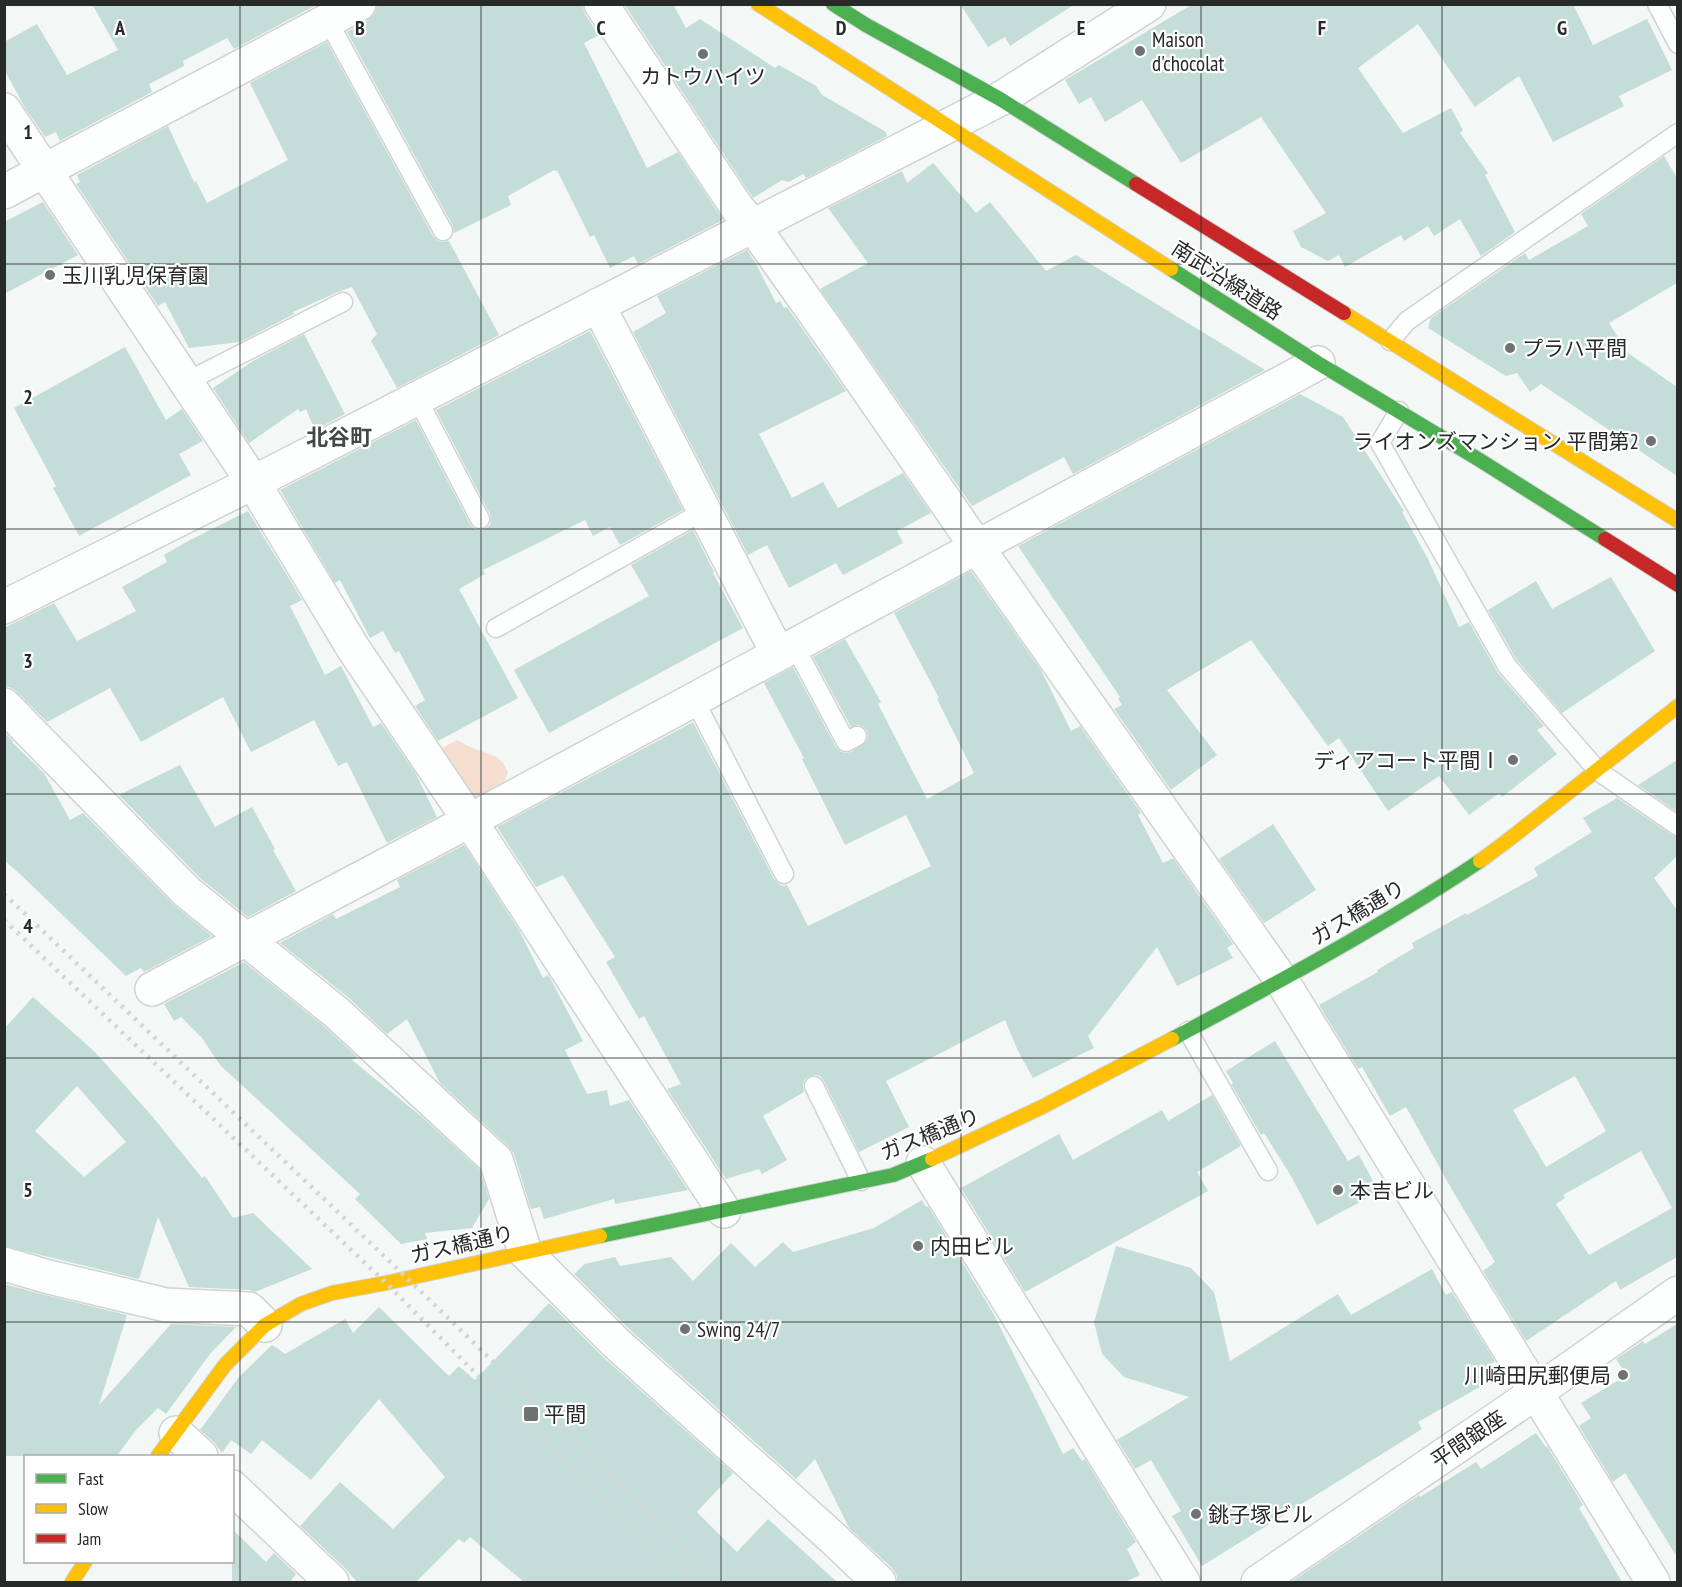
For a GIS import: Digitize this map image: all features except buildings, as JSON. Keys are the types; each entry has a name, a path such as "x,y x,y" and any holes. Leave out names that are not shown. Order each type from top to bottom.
{"street":[{"path":"4,192 359,4"},
{"path":"601,4 738,209 753,226 1282,981 1653,1582"},
{"name":"南武沿線道路","path":"758,4 1318,363 1478,459 1677,585"},
{"name":"南武沿線道路","path":"833,4 1000,99 1677,521"},
{"path":"4,607 67,566 253,482 1000,99 1149,4"},
{"path":"4,110 253,482 354,648 724,1211"},
{"path":"598,305 704,511 786,650"},
{"path":"152,990 714,693 786,650 854,621 977,547 1318,363"},
{"path":"4,705 187,892 337,1013 496,1160 525,1252 615,1342 879,1582"},
{"name":"ガス橋通り","path":"167,1444 225,1365 265,1325 301,1304 332,1293 893,1175 923,1164 1073,1093 1282,981 1378,926 1479,861 1598,771 1677,706"},
{"path":"923,1164 1183,1582"},
{"path":"4,1264 48,1277 166,1305 249,1310 265,1325"},
{"name":"平間銀座","path":"1258,1582 1677,1293"},
{"path":"167,1444 198,1455"},
{"path":"234,1489 332,1582"},
{"path":"72,1582 84,1563"}],"lane":[{"path":"1657,4 1677,44"},
{"path":"328,21 443,231"},
{"path":"1390,341 1407,321 1677,133"},
{"path":"186,382 343,302"},
{"path":"417,398 480,519"},
{"path":"1399,411 1380,443 1455,563 1507,666 1598,771 1677,826"},
{"path":"496,628 704,511"},
{"path":"786,650 846,742 857,736"},
{"path":"714,693 784,874"},
{"path":"1188,1031 1268,1171"},
{"path":"814,1086 861,1181"}],"shaded area":[{"path":"457,740 497,757 508,772 505,781 472,799 442,748"}],"railway":[{"path":"4,894 407,1278 720,1582"},
{"path":"4,920 386,1283 523,1421 691,1582"}],"traffic: fast":[{"path":"833,4 866,25 1000,99 1136,184"},
{"path":"1171,269 1318,363 1478,459 1605,539"},
{"path":"1172,1039 1367,932 1480,861"},
{"path":"600,1236 893,1175 932,1159"}],"traffic: slow":[{"path":"758,4 1171,269"},
{"path":"1344,313 1678,521"},
{"path":"1480,861 1678,706"},
{"path":"932,1159 1042,1107 1172,1039"},
{"path":"159,1455 225,1365 265,1325 301,1304 332,1293 600,1236"},
{"path":"72,1582 84,1563"}],"traffic: jam":[{"path":"1136,184 1344,313"},
{"path":"1605,539 1678,585"}],"place":[{"name":"Maison d'chocolat","path":"1140,51"},
{"name":"カトウハイツ","path":"703,54"},
{"name":"玉川乳児保育園","path":"50,275"},
{"name":"プラハ平間","path":"1510,348"},
{"name":"ライオンズマンション 平間第2","path":"1651,441"},
{"name":"ディアコート平間Ⅰ","path":"1513,760"},
{"name":"本吉ビル","path":"1338,1190"},
{"name":"内田ビル","path":"918,1246"},
{"name":"Swing 24/7","path":"685,1329"},
{"name":"川崎田尻郵便局","path":"1623,1375"},
{"name":"平間","path":"531,1414"},
{"name":"銚子塚ビル","path":"1196,1514"}],"district":[{"name":"北谷町","path":"339,437"}]}
